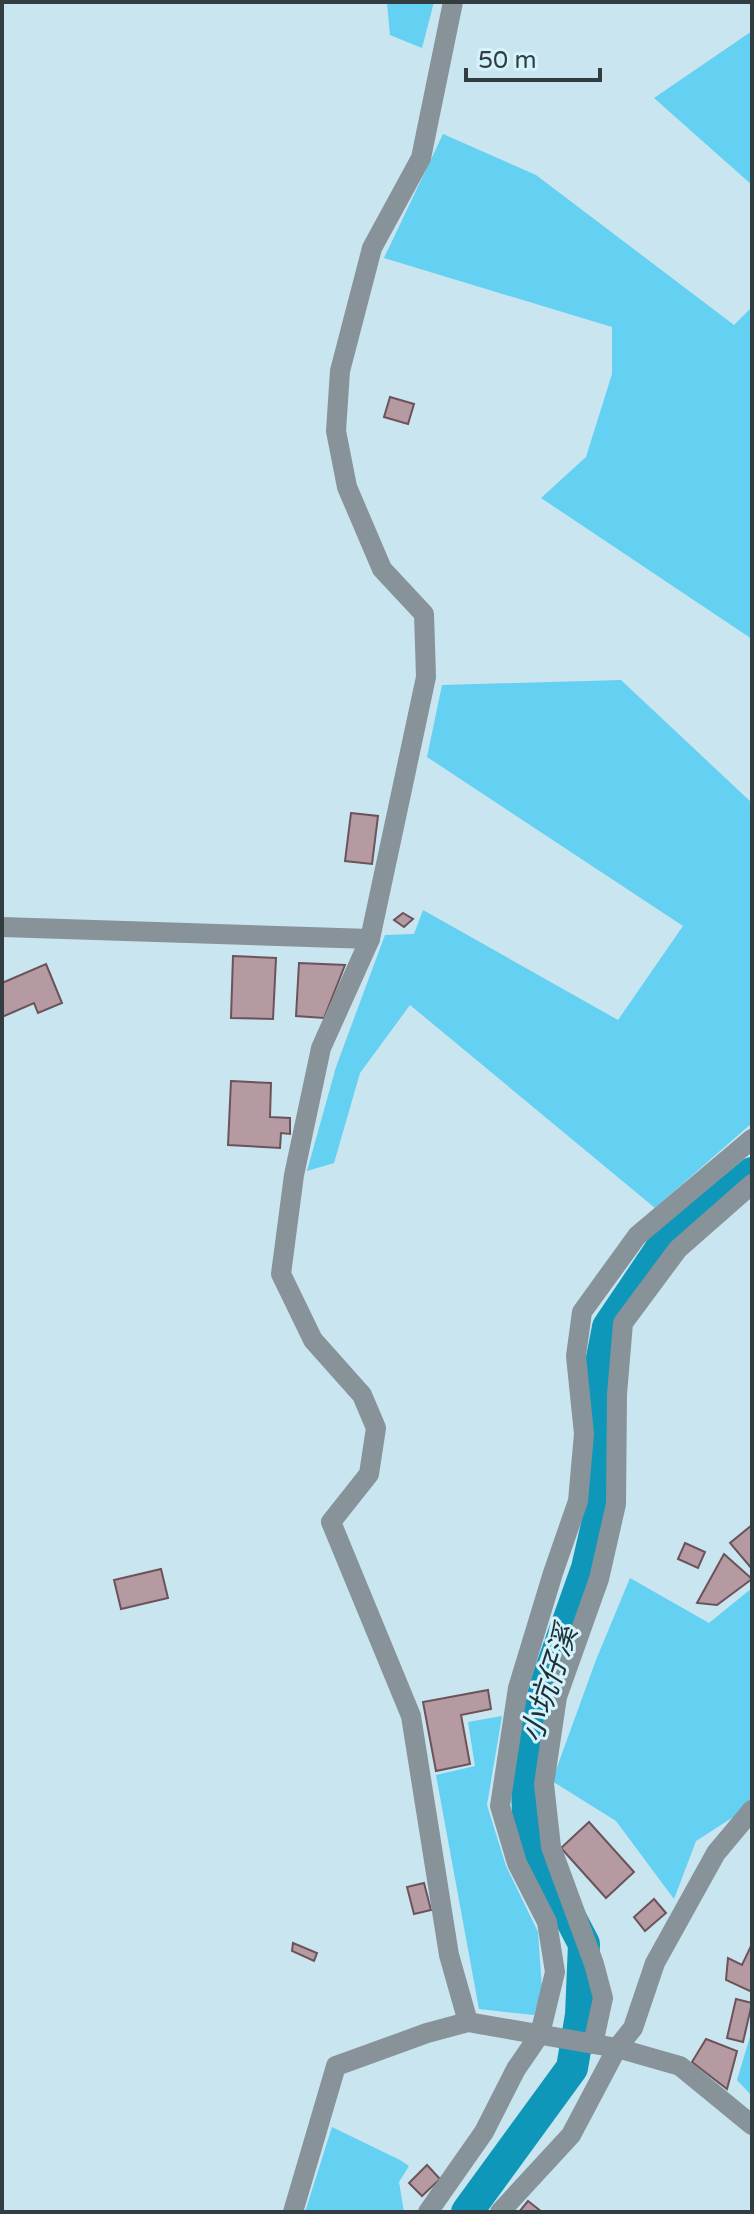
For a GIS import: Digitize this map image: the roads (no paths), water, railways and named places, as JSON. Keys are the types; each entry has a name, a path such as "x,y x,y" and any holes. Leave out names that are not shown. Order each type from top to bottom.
{"street":[{"path":"453,2 421,158 372,248 340,371 336,431 347,487 382,569 424,614 426,677 370,939 321,1048 294,1175 281,1274 313,1340 362,1395 376,1428 369,1474 331,1522 411,1716 449,1955 468,2022"},
{"path":"2,927 370,939"},
{"path":"428,2212 484,2132 516,2069 540,2034 555,1972 547,1922 517,1863 500,1806 518,1688 578,1501 584,1434 576,1356 582,1312 637,1236 752,1139"},
{"path":"593,2044 603,1998 594,1964 551,1847 544,1784 557,1697 599,1579 616,1504 617,1394 623,1323 678,1249 752,1184"},
{"path":"500,2212 571,2135 617,2048 633,2028 655,1963 716,1853 752,1810"},
{"path":"293,2212 336,2066 427,2033 468,2022 617,2048 680,2066 752,2125"}],"waterway":[{"name":"小坑仔溪","path":"467,2212 572,2068 581,2015 584,1944 546,1871 528,1816 526,1753 549,1675 587,1568 605,1490 599,1374 608,1327 662,1247 752,1173"}]}
